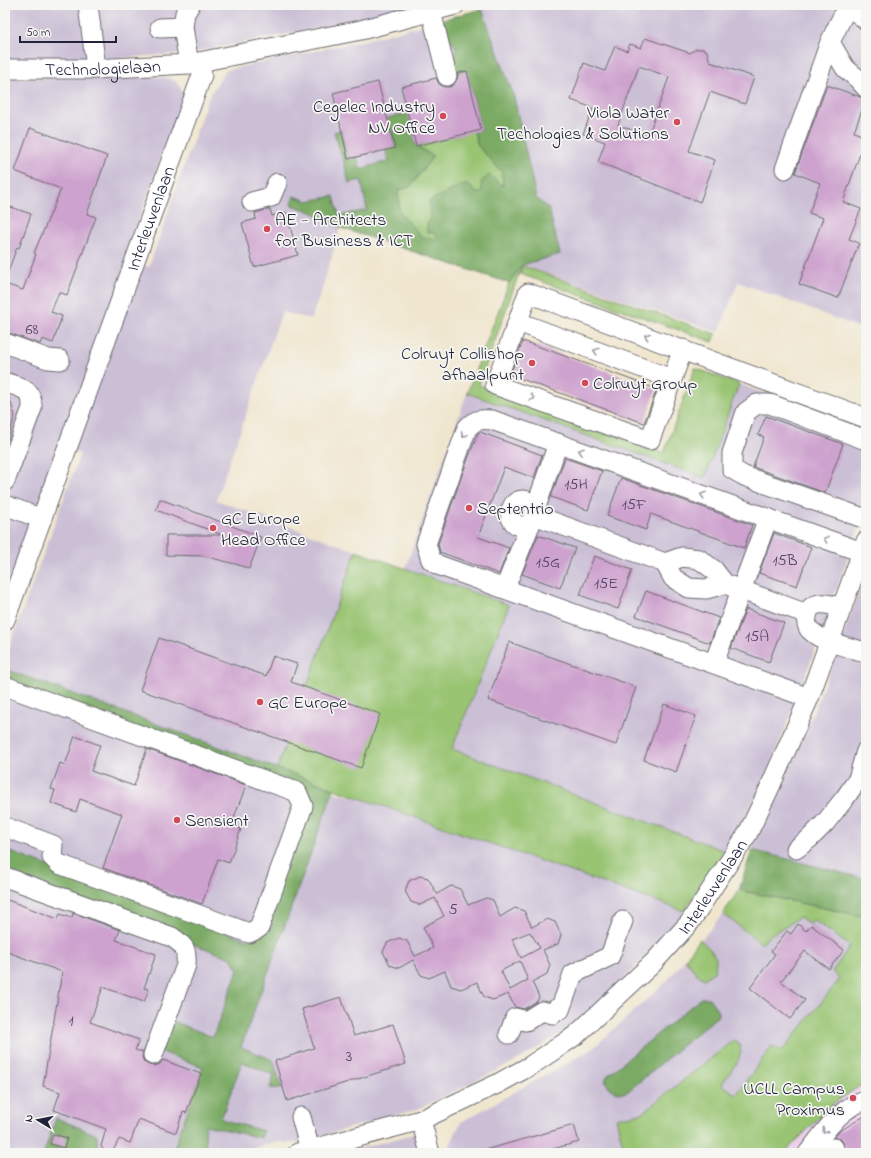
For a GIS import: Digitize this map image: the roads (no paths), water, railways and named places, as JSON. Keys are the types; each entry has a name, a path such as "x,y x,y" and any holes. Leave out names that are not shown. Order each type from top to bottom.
{"street":[{"path":"88,5 95,60 94,69"},
{"path":"160,28 183,27 185,12 190,5"},
{"path":"194,63 361,30 455,5"},
{"path":"786,168 830,42 848,5 866,20"},
{"path":"431,11 447,76"},
{"name":"Interleuvenlaan","path":"5,620 202,75 194,63 183,27"},
{"path":"830,42 845,68 866,88"},
{"name":"Technologielaan","path":"5,69 94,69 194,63"},
{"path":"252,202 271,197 277,183"},
{"path":"683,349 650,440 495,385 528,293 683,349 866,418"},
{"path":"518,322 672,379"},
{"path":"5,343 48,359 60,360"},
{"path":"5,382 25,389 32,401 32,408 11,448 5,482"},
{"path":"866,440 770,404 757,404 746,412 732,453 732,469 744,476 866,520"},
{"path":"809,698 438,565 431,560 426,544 467,428 472,423 481,419 492,420 768,518 864,547"},
{"path":"505,588 533,515 558,443"},
{"path":"5,505 42,519"},
{"path":"533,515 665,564 673,578 689,588 706,589 733,587"},
{"path":"714,663 733,587 768,518"},
{"name":"Interleuvenlaan","path":"302,1152 421,1120 497,1084 530,1066 576,1035 653,963 690,922 748,833 769,790 809,698 864,547"},
{"path":"665,564 682,557 699,560 714,570 733,587 807,614"},
{"path":"842,608 831,604 820,604 812,607 807,614 806,623 810,631 819,637 866,652"},
{"path":"5,686 297,792 303,806 258,928 249,933 59,864 52,857 53,845 5,827"},
{"path":"796,849 810,839 862,780 866,751"},
{"path":"5,877 172,937 182,944 186,954 186,965 153,1056"},
{"path":"509,1034 515,1018 526,1021 542,1011 553,1014 556,1009 560,1010 573,974 610,956 623,921"},
{"path":"808,1153 831,1124 845,1110 866,1100"},
{"path":"301,1117 302,1152"},
{"path":"421,1120 430,1153"}],"place":[{"name":"Cegelec Industry NV Office","path":"443,116"},
{"name":"Viola Water Techologies & Solutions","path":"677,122"},
{"name":"AE - Architects for Business & ICT","path":"267,229"},
{"name":"Colruyt Collishop afhaalpunt","path":"532,363"},
{"name":"Colruyt Group","path":"585,383"},
{"name":"Septentrio","path":"469,508"},
{"name":"GC Europe Head Office","path":"213,528"},
{"name":"GC Europe","path":"260,702"},
{"name":"Sensient","path":"177,820"},
{"name":"UCLL Campus Proximus","path":"853,1098"}]}
